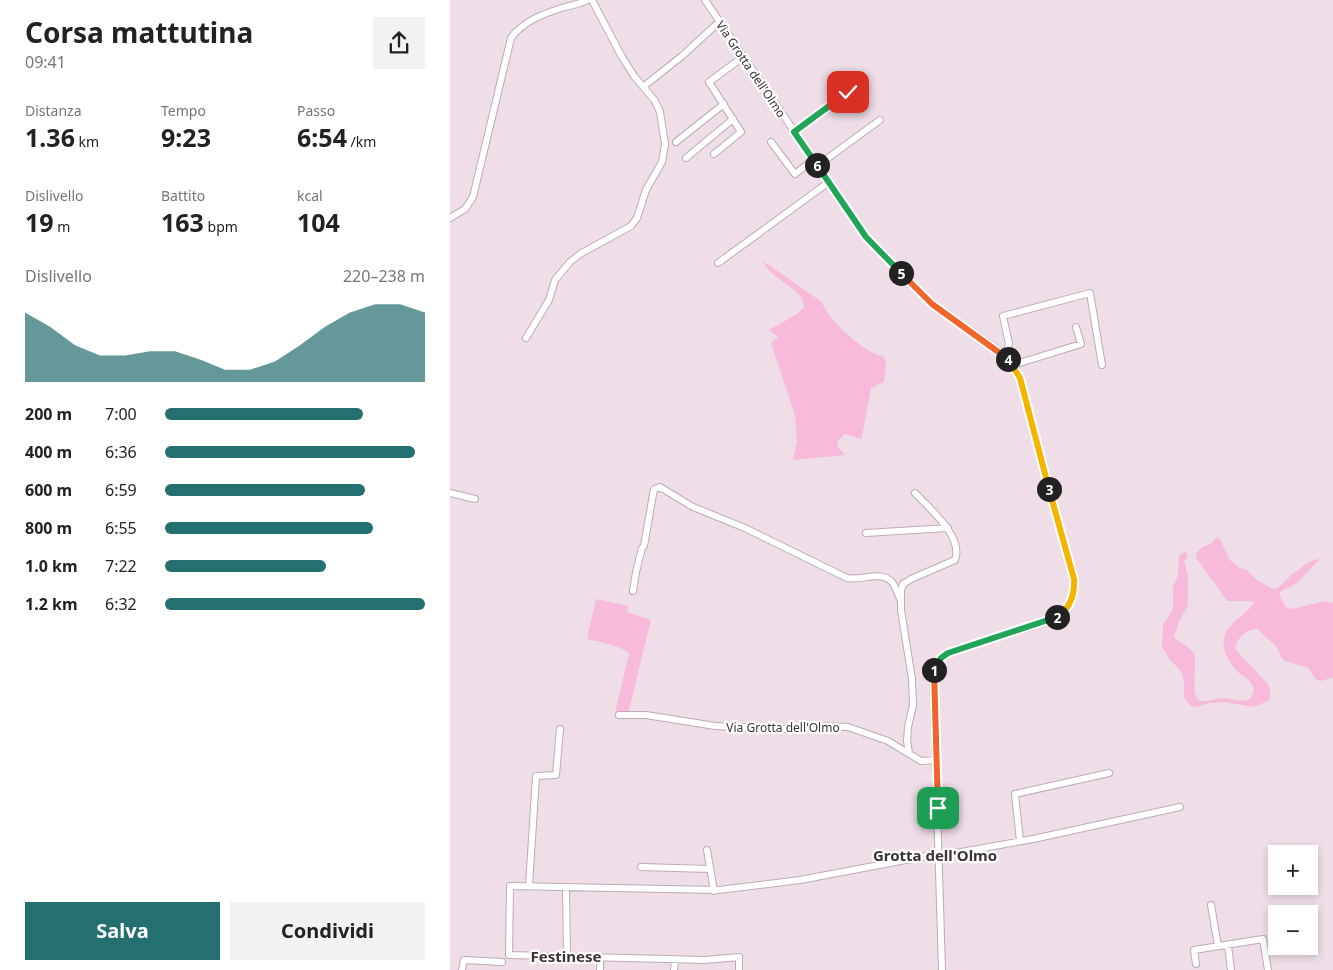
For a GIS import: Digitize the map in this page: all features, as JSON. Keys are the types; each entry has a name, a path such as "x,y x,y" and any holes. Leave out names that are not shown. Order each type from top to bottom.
{"street":[{"path":"450,218 465,209 473,196 511,38 529,21 554,10 587,0"},
{"path":"526,338 548,300 555,280 570,262 631,226 636,218 646,190 662,162 665,144 660,112 655,101 634,76 622,57 592,0"},
{"name":"Via Grotta dell'Olmo","path":"705,0 866,237 932,304 1005,355 1013,365 1022,385 1074,579 1074,589 1068,606 1064,612 1054,619 948,653 941,658 933,674 942,970"},
{"path":"643,87 682,56 719,22"},
{"path":"714,154 741,132 709,82 743,57"},
{"path":"794,132 848,92"},
{"path":"676,142 724,104"},
{"path":"686,158 733,119"},
{"path":"770,142 795,174 880,120"},
{"path":"718,263 829,182"},
{"path":"1005,355 1009,344 1003,316 1090,293 1102,365"},
{"path":"1013,365 1081,344 1076,327"},
{"path":"633,591 636,572 644,546 654,488 660,487 693,508 745,528 847,578 874,576 887,578 894,584 900,601 912,680 913,705 908,734 910,753"},
{"path":"450,492 476,499"},
{"path":"900,601 903,584 911,578 955,560 956,550 948,528 915,493"},
{"path":"866,533 948,528"},
{"name":"Via Grotta dell'Olmo","path":"619,715 646,715 715,726 783,729 821,726 848,727 888,741 921,761 936,760"},
{"path":"529,886 536,776 556,776 560,729"},
{"path":"1020,841 1015,794 1109,774"},
{"path":"739,970 739,957 675,960 509,955 510,886 714,891 748,888 1020,841 1180,807"},
{"path":"707,850 714,891"},
{"path":"641,867 710,869"},
{"path":"566,888 567,956"},
{"path":"1211,905 1218,946"},
{"path":"1196,964 1194,950 1263,940 1268,970"},
{"path":"1228,945 1231,970"},
{"path":"600,957 600,970"},
{"path":"462,970 464,960 502,962"},
{"path":"674,970 675,960"}],"shaded area":[{"path":"763,261 822,302 831,318 848,335 867,349 884,357 886,362 884,382 871,388 862,437 860,439 845,434 838,442 837,446 845,455 793,460 797,442 795,415 771,343 778,337 769,330 797,314 804,307 803,300 793,289 773,274"},
{"path":"1217,537 1221,541 1230,560 1273,589 1278,588 1309,562 1320,559 1297,583 1280,592 1280,597 1287,608 1292,609 1325,601 1333,603 1333,677 1321,681 1318,680 1309,668 1285,661 1276,646 1257,629 1253,629 1240,638 1235,649 1268,684 1270,700 1254,707 1225,702 1209,703 1197,707 1191,706 1187,702 1184,697 1184,681 1181,671 1170,660 1162,647 1163,625 1173,609 1173,587 1178,576 1179,555 1186,551 1188,557 1184,561 1188,575 1188,605 1174,636 1194,654 1195,694 1197,699 1208,701 1220,698 1243,701 1250,699 1253,692 1248,679 1238,672 1229,661 1223,642 1229,628 1254,603 1251,601 1227,601 1196,558 1196,554 1202,547 1211,544"},
{"path":"596,599 628,606 627,612 651,620 628,714 615,713 629,653 614,646 587,639"}],"district":[{"name":"Grotta dell'Olmo","path":"935,855"},
{"name":"Festinese","path":"566,956"}],"route":[{"path":"848,92 794,132 866,237 932,304 1005,355 1017,371 1074,579 1071,602 1059,616 1046,622 948,653 937,664 933,674 938,808"}]}
